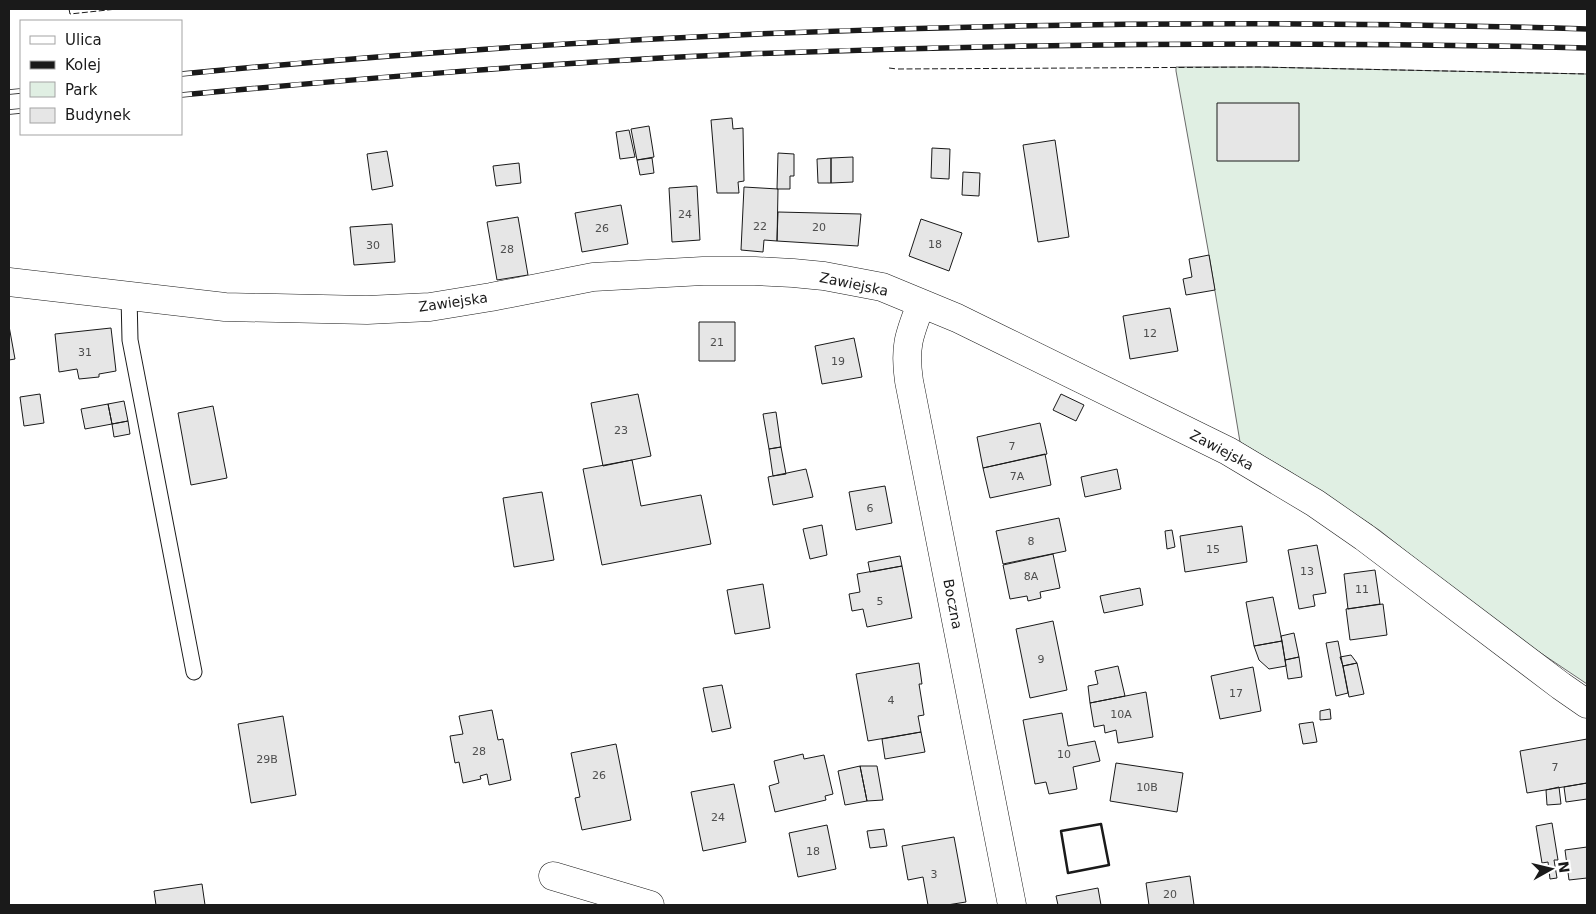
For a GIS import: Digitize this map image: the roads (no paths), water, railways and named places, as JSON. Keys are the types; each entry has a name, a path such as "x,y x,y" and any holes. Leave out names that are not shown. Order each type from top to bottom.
{"street":[{"name":"Zawiejska","path":"9,282 225,307 367,310 430,307 593,277 702,271 755,270 793,273 882,287 1006,342 1228,451 1315,502 1587,704"},
{"name":"Boczna","path":"922,304 909,335 907,351 909,381 1012,905"},
{"path":"553,876 650,905"}],"lane":[{"path":"128,296 130,340 194,672"}],"railway":[{"path":"182,74 532,46 707,36 883,29 1235,24 1587,29"},
{"path":"182,95 534,66 675,57 851,50 1166,44 1377,44 1587,48"},
{"path":"9,92 20,91"},
{"path":"9,112 20,111"}]}
